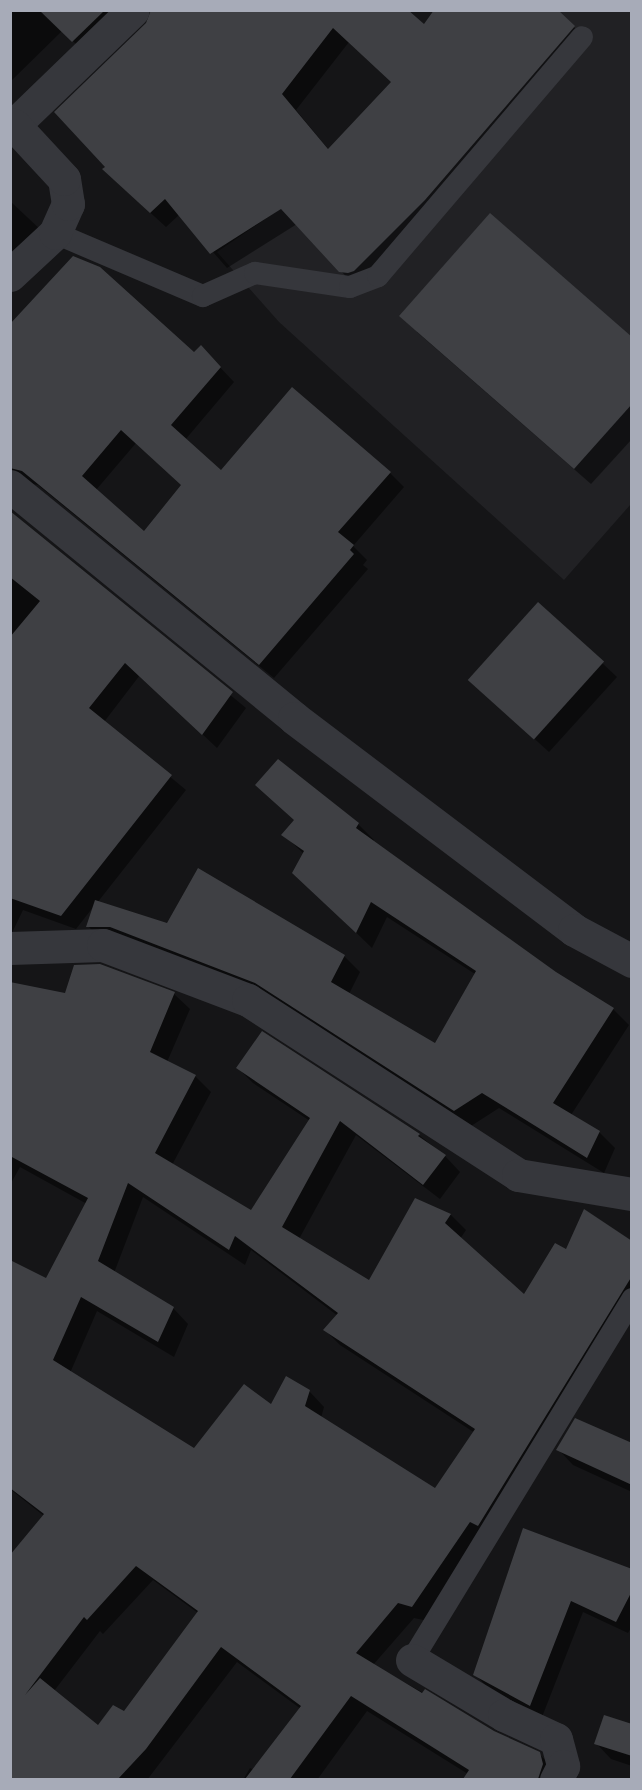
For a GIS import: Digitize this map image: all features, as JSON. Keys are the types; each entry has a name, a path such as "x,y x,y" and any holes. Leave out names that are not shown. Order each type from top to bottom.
{"street":[{"path":"10,275 55,233 68,204 64,179 12,123 133,10"},
{"path":"10,486 294,718 573,930 632,961"},
{"path":"10,948 103,945 248,1000 518,1175 632,1194"},
{"path":"412,1660 504,1715 556,1739 563,1766 556,1779"}],"lane":[{"path":"55,233 203,296 255,273 351,287 378,276 582,37"},
{"path":"412,1660 632,1299"}],"shaded area":[{"path":"504,11 631,11 631,504 564,580 279,322 217,252 309,189"}],"building":[{"path":"39,10 105,10 72,42"},
{"path":"151,10 408,10 424,24 434,10 558,10 575,26 425,200 354,271 348,273 339,272 281,209 210,254 165,199 150,213 102,169 105,167 54,112 146,23","holes":["333,28 391,82 328,149 282,94"]},
{"path":"490,213 632,337 632,404 574,469 399,316"},
{"path":"73,256 100,267 194,352 201,345 221,367 171,425 221,470 292,387 391,472 338,532 354,545 350,550 354,554 259,665 22,471 10,468 10,324","holes":["121,430 181,485 144,531 82,476"]},
{"path":"10,511 233,692 202,735 125,663 89,708 172,775 61,916 10,898 10,637 40,601 10,577"},
{"path":"538,602 604,662 534,740 468,680"},
{"path":"278,759 359,823 356,828 556,972 614,1008 553,1103 600,1131 587,1158 482,1093 454,1111 255,983 110,927 86,927 95,900 167,923 198,868 345,955 331,982 435,1043 476,971 371,902 356,933 292,873 304,851 281,835 294,820 255,785"},
{"path":"100,964 175,992 150,1052 196,1075 155,1153 251,1210 310,1118 236,1068 262,1031 420,1134 418,1136 446,1155 423,1185 340,1121 282,1227 369,1280 415,1198 451,1214 445,1223 524,1294 555,1243 566,1249 584,1209 632,1241 632,1276 478,1526 470,1522 412,1607 398,1603 356,1653 422,1693 425,1689 494,1731 540,1752 543,1764 538,1779 463,1779 469,1770 351,1696 290,1779 245,1779 301,1706 221,1647 146,1749 118,1779 10,1779 10,1555 44,1514 10,1488 10,1260 46,1278 88,1198 10,1156 10,982 65,993 74,965","holes":["128,1183 229,1250 235,1236 338,1313 323,1330 475,1429 435,1488 305,1406 310,1390 286,1376 271,1404 244,1384 194,1448 53,1360 81,1297 158,1342 174,1307 98,1261","136,1566 198,1611 124,1711 113,1705 98,1725 40,1678 25,1695 84,1617 87,1620"]},
{"path":"575,1418 632,1443 632,1485 556,1450"},
{"path":"523,1528 632,1569 632,1591 616,1622 571,1601 530,1706 473,1675"},
{"path":"604,1715 632,1724 632,1756 594,1744"}]}
